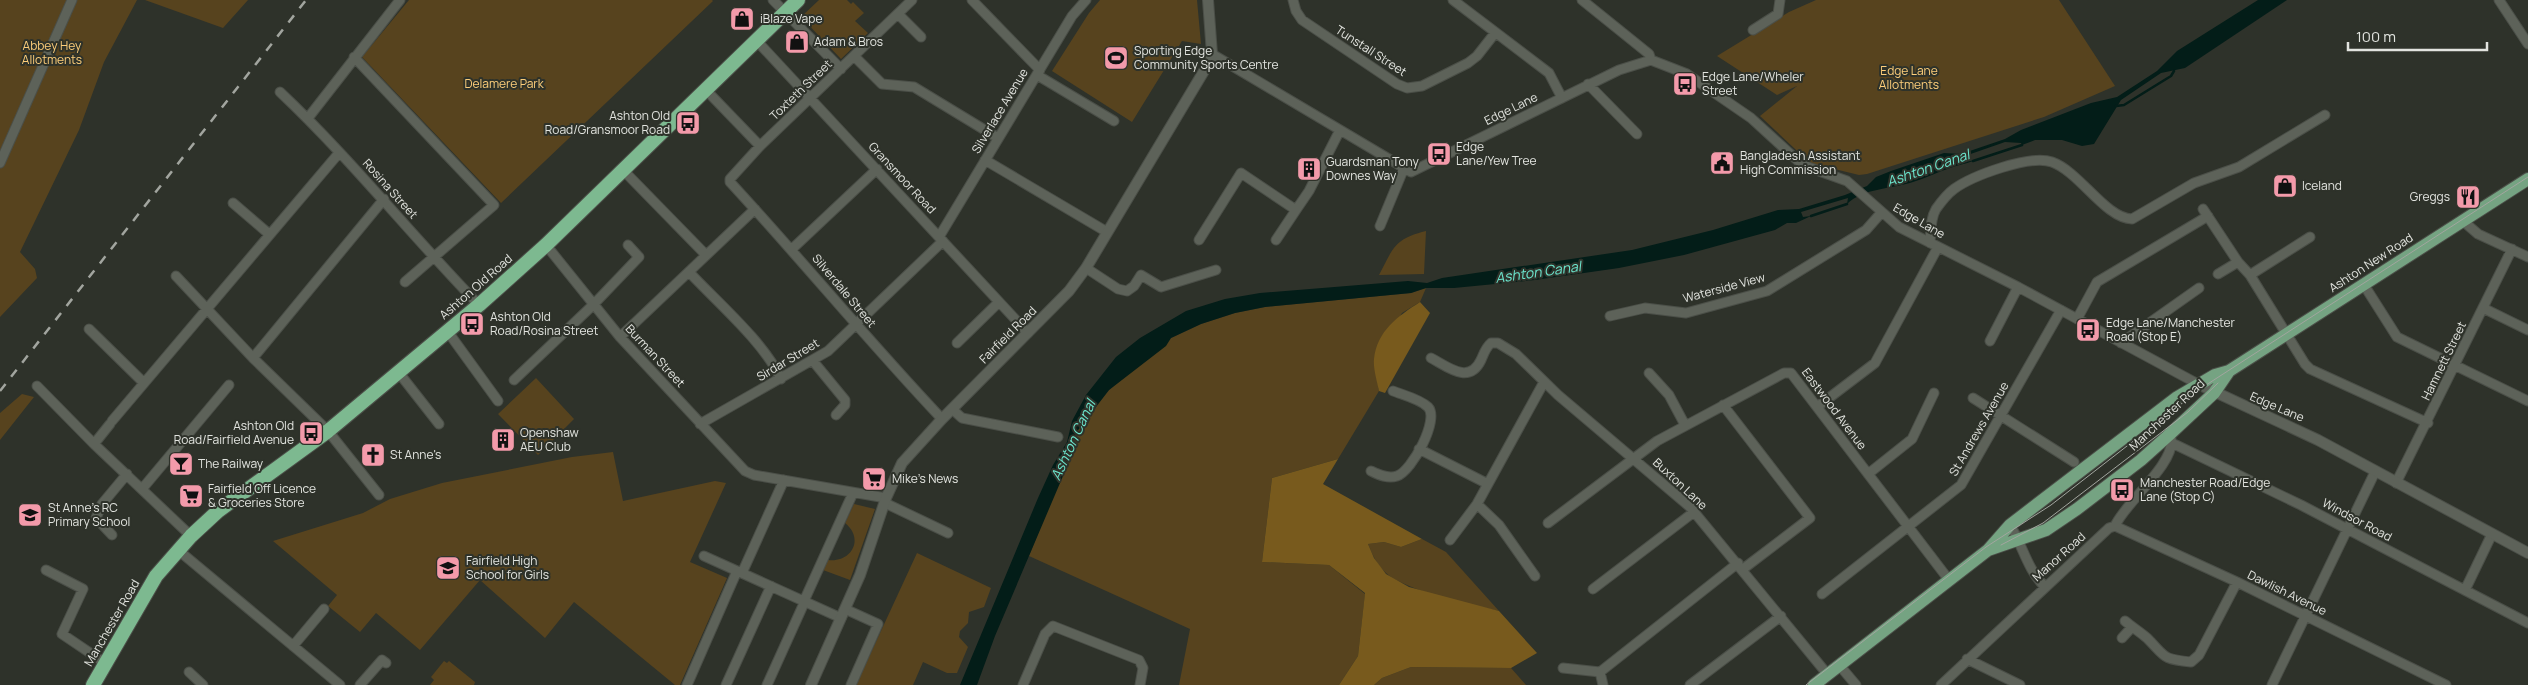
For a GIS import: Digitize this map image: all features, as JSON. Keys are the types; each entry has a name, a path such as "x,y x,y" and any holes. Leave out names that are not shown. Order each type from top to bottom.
{"highway":[{"name":"Ashton Old Road","path":"156,576 178,550 218,511 328,431 448,332 546,246 798,0"},
{"name":"Manchester Road","path":"93,685 156,576"}],"main road":[{"name":"Ashton New Road","path":"2230,372 2528,179"},
{"name":"Manchester Road","path":"1814,685 1988,550 2010,525 2176,398 2215,375 2230,372"},
{"name":"Manchester Road","path":"1988,550 2041,532 2058,523 2171,439 2214,393 2230,372"}],"street":[{"path":"0,164 72,0"},
{"path":"308,118 400,0"},
{"path":"773,0 840,69"},
{"name":"Toxteth Street","path":"730,178 760,146 912,0"},
{"path":"972,0 1038,72 1114,121"},
{"name":"Silverlace Avenue","path":"941,239 985,160 1038,72 1072,16 1086,0"},
{"name":"Fairfield Road","path":"811,685 865,561 885,501 902,463 942,419 1062,300 1086,268 1204,72 1212,54 1208,0"},
{"name":"Tunstall Street","path":"1293,0 1296,11 1302,20 1397,84 1407,88 1422,86 1468,63 1477,56 1495,33"},
{"path":"1453,0 1549,73 1562,98"},
{"path":"1582,0 1649,54 1651,60"},
{"path":"1753,30 1778,14 1780,0"},
{"path":"2499,0 2528,44"},
{"path":"898,14 920,37"},
{"name":"Gransmoor Road","path":"756,40 877,168 1028,333"},
{"path":"1212,54 1404,168 1380,226"},
{"path":"854,56 882,84 914,87 998,138"},
{"path":"354,57 494,205 405,282"},
{"name":"Edge Lane","path":"1404,168 1411,172 1588,84 1626,67 1651,60 1687,74 1719,94 1751,118 1785,150 1808,167 1847,181 1899,227 2018,287 2214,393 2318,440 2528,553"},
{"path":"1588,84 1636,134"},
{"path":"706,90 760,146"},
{"name":"Rosina Street","path":"280,92 308,118 384,199 434,258 479,305"},
{"path":"1817,407 1875,362 1934,245 1933,215 1949,193 1963,184 2010,166 2032,160 2053,162 2073,175 2117,214 2132,219 2194,183 2239,167 2325,115"},
{"path":"1276,240 1309,191 1340,130"},
{"path":"94,444 205,309 339,152"},
{"path":"985,160 1107,232"},
{"path":"792,249 877,168"},
{"path":"623,170 706,256"},
{"path":"1199,240 1241,173 1296,210"},
{"name":"Silverdale Street","path":"730,178 730,182 792,249 942,419"},
{"path":"253,358 384,199"},
{"path":"233,203 269,234"},
{"path":"620,337 755,209"},
{"name":"Waterside View","path":"1610,316 1645,308 1686,313 1767,291 1842,243 1866,230 1881,213"},
{"path":"2078,319 2097,282 2205,213 2238,262 2250,274 2286,334 2310,369 2428,423"},
{"path":"2463,221 2478,234 2528,257"},
{"path":"2250,274 2310,237"},
{"name":"Sirdar Street","path":"700,424 781,380 828,351 941,239"},
{"name":"Burman Street","path":"546,246 620,337 745,471 754,475 784,480"},
{"path":"514,380 593,305 639,257 628,246"},
{"name":"Hamnett Street","path":"2396,483 2428,423 2512,249"},
{"path":"2218,274 2238,262"},
{"path":"1086,268 1118,289 1126,291 1134,286 1141,275 1161,287 1216,270"},
{"path":"689,272 760,347 772,363 781,380"},
{"path":"176,276 253,358 328,431 379,495"},
{"path":"2364,285 2397,337 2528,401"},
{"path":"1990,341 2018,287"},
{"path":"2121,343 2198,288"},
{"path":"956,343 999,302"},
{"path":"2483,308 2528,330"},
{"name":"St Andrews Avenue","path":"1822,594 1961,485 2061,310"},
{"path":"89,329 144,383"},
{"path":"448,332 498,401"},
{"name":"Buxton Lane","path":"1431,358 1460,374 1467,374 1476,368 1488,345 1494,342 1510,349 1544,382 1694,512 1828,674"},
{"path":"813,361 845,400 845,405 836,416"},
{"path":"399,373 439,424"},
{"path":"1649,373 1669,395 1685,425"},
{"name":"Eastwood Avenue","path":"1548,523 1632,457 1685,425 1784,373 1791,373 1949,580"},
{"path":"1450,540 1478,504 1544,382"},
{"path":"142,489 229,384"},
{"path":"37,386 94,444 192,536"},
{"path":"1371,471 1383,476 1400,475 1411,464 1432,421 1430,408 1393,391"},
{"path":"1868,474 1912,439 1934,392"},
{"path":"1973,398 2074,462"},
{"path":"1563,668 1600,672 1740,566 1810,518 1724,405"},
{"path":"952,409 962,418 1058,437"},
{"name":"Windsor Road","path":"2171,439 2187,450 2528,623"},
{"name":"Manor Road","path":"1941,685 2045,586 2109,528 2115,526 2153,477 2171,439"},
{"path":"1419,449 1488,484"},
{"path":"2272,685 2376,472"},
{"path":"112,535 96,518 102,504 126,474"},
{"path":"687,685 784,480 885,501 948,533"},
{"path":"767,685 853,493"},
{"path":"1478,504 1499,525 1535,576"},
{"path":"1593,589 1694,512"},
{"path":"2010,525 2019,539 2031,571 2045,586"},
{"name":"Dawlish Avenue","path":"2115,526 2237,582 2446,685"},
{"path":"2465,590 2492,534"},
{"path":"178,550 293,646 329,682 340,685"},
{"path":"704,556 805,601 878,624 851,685"},
{"path":"46,570 84,589 62,634 105,663"},
{"path":"2122,638 2128,624 2164,656 2191,662 2199,655 2237,582"},
{"path":"726,685 771,586"},
{"path":"293,646 324,609"},
{"path":"1690,685 1781,616"},
{"path":"1023,685 1045,634 1053,626 1139,660 1143,668 1140,685"},
{"path":"1967,659 2020,685"},
{"path":"360,685 382,660 386,663"},
{"path":"1840,666 1856,685"},
{"path":"189,672 203,685"},
{"path":"1600,672 1603,685"}],"green space":[{"name":"Abbey Hey Allotments","path":"0,0 137,0 104,62 79,130 20,252 35,269 37,278 0,317"},
{"path":"145,0 248,0 223,28"},
{"name":"Delamere Park","path":"409,0 713,1 501,203 362,57"},
{"path":"819,0 847,0 851,4 853,2 864,13 855,21 868,33 841,59 801,17"},
{"name":"Sporting Edge Community Sports Centre","path":"1100,0 1197,0 1201,44 1182,41 1132,122 1052,71 1089,13"},
{"name":"Edge Lane Allotments","path":"1816,0 2059,0 2115,86 2044,117 1867,174 1859,175 1810,163 1760,116 1797,86 1777,95 1717,56 1789,12"},
{"path":"1426,231 1424,274 1379,275 1396,245 1407,237"},
{"path":"1426,288 1420,302 1402,313 1374,360 1379,391 1338,459 1272,478 1262,562 1329,565 1365,594 1358,656 1339,685 1179,685 1190,629 1029,556 1068,459 1075,434 1109,390 1171,338 1201,324 1235,313 1265,307 1411,293"},
{"path":"536,378 574,419 538,455 498,414"},
{"path":"22,394 34,397 0,440 0,413"},
{"name":"Fairfield High School for Girls","path":"613,452 623,501 715,481 726,483 690,562 727,578 680,685 675,685 574,602 545,638 480,580 420,650 376,613 360,632 328,606 337,595 273,541 363,513 390,499 442,483 572,457"},
{"path":"854,504 875,509 850,580 823,570 828,560 843,558 853,549 854,536 851,529 845,523"},
{"path":"1422,539 1446,552 1499,611 1439,596 1395,579 1380,566 1368,544 1384,542 1401,547"},
{"path":"917,553 991,588 984,607 969,612 968,623 960,631 959,637 968,647 957,673 947,673 923,662 913,685 856,685"},
{"path":"444,661 447,663 449,661 475,682 474,685 430,685 434,680 431,677"},
{"path":"1411,667 1511,668 1526,685 1374,685 1382,678"}],"shaded area":[{"path":"1420,302 1430,313 1385,393 1379,391 1374,359 1379,340 1390,325"},
{"path":"1338,459 1323,484 1422,539 1401,547 1384,542 1368,544 1374,558 1386,574 1409,587 1499,611 1537,653 1511,668 1411,667 1382,678 1374,685 1339,685 1358,656 1365,593 1329,565 1262,562 1272,478"}],"water":[{"name":"Ashton Canal","path":"2258,0 2287,0 2185,68 2161,73 2121,100 2094,144 2082,146 2062,140 2035,140 2022,145 2021,143 2005,142 1960,159 1973,161 1913,182 1869,192 1847,204 1848,198 1801,212 1803,217 1811,216 1796,223 1787,223 1775,230 1684,255 1619,268 1535,280 1454,288 1426,288 1411,293 1265,307 1235,313 1201,324 1171,338 1166,346 1109,390 1075,434 1063,476 995,636 977,685 960,685 1038,498 1053,465 1067,442 1072,421 1086,395 1116,357 1140,338 1186,311 1225,299 1260,293 1408,281 1427,283 1442,278 1632,250 1713,230 1778,210 1799,209 1867,186 1876,177 1891,171 1944,153 1961,154 2005,139 2021,130 2091,103 2117,97 2157,71 2177,51"}],"waterway":[{"path":"2116,106 2124,105 2171,76 2174,71"},
{"name":"Ashton Canal","path":"1973,161 2022,145"},
{"path":"1811,216 1847,204"}],"tram line":[{"path":"1806,685 1986,547 2051,505 2203,387 2528,177"},
{"path":"2001,545 2043,523 2188,412 2218,383"}],"railway":[{"path":"0,391 306,0"}],"place":[{"name":"iBlaze Vape","path":"742,19"},
{"name":"Adam & Bros","path":"797,42"},
{"name":"Sporting Edge Community Sports Centre","path":"1116,58"},
{"name":"Edge Lane/Wheler Street","path":"1685,84"},
{"name":"Ashton Old Road/Gransmoor Road","path":"688,123"},
{"name":"Edge Lane/Yew Tree","path":"1439,154"},
{"name":"Bangladesh Assistant High Commission","path":"1722,163"},
{"name":"Guardsman Tony Downes Way","path":"1309,169"},
{"name":"Iceland","path":"2285,186"},
{"name":"Greggs","path":"2468,197"},
{"name":"Ashton Old Road/Rosina Street","path":"472,324"},
{"name":"Edge Lane/Manchester Road (Stop E)","path":"2088,330"},
{"name":"Ashton Old Road/Fairfield Avenue","path":"311,433"},
{"name":"Openshaw AEU Club","path":"503,440"},
{"name":"St Anne's","path":"373,455"},
{"name":"The Railway","path":"181,464"},
{"name":"Mike's News","path":"874,479"},
{"name":"Manchester Road/Edge Lane (Stop C)","path":"2122,490"},
{"name":"Fairfield Off Licence & Groceries Store","path":"191,496"},
{"name":"St Anne's RC Primary School","path":"30,515"},
{"name":"Fairfield High School for Girls","path":"448,568"}]}
